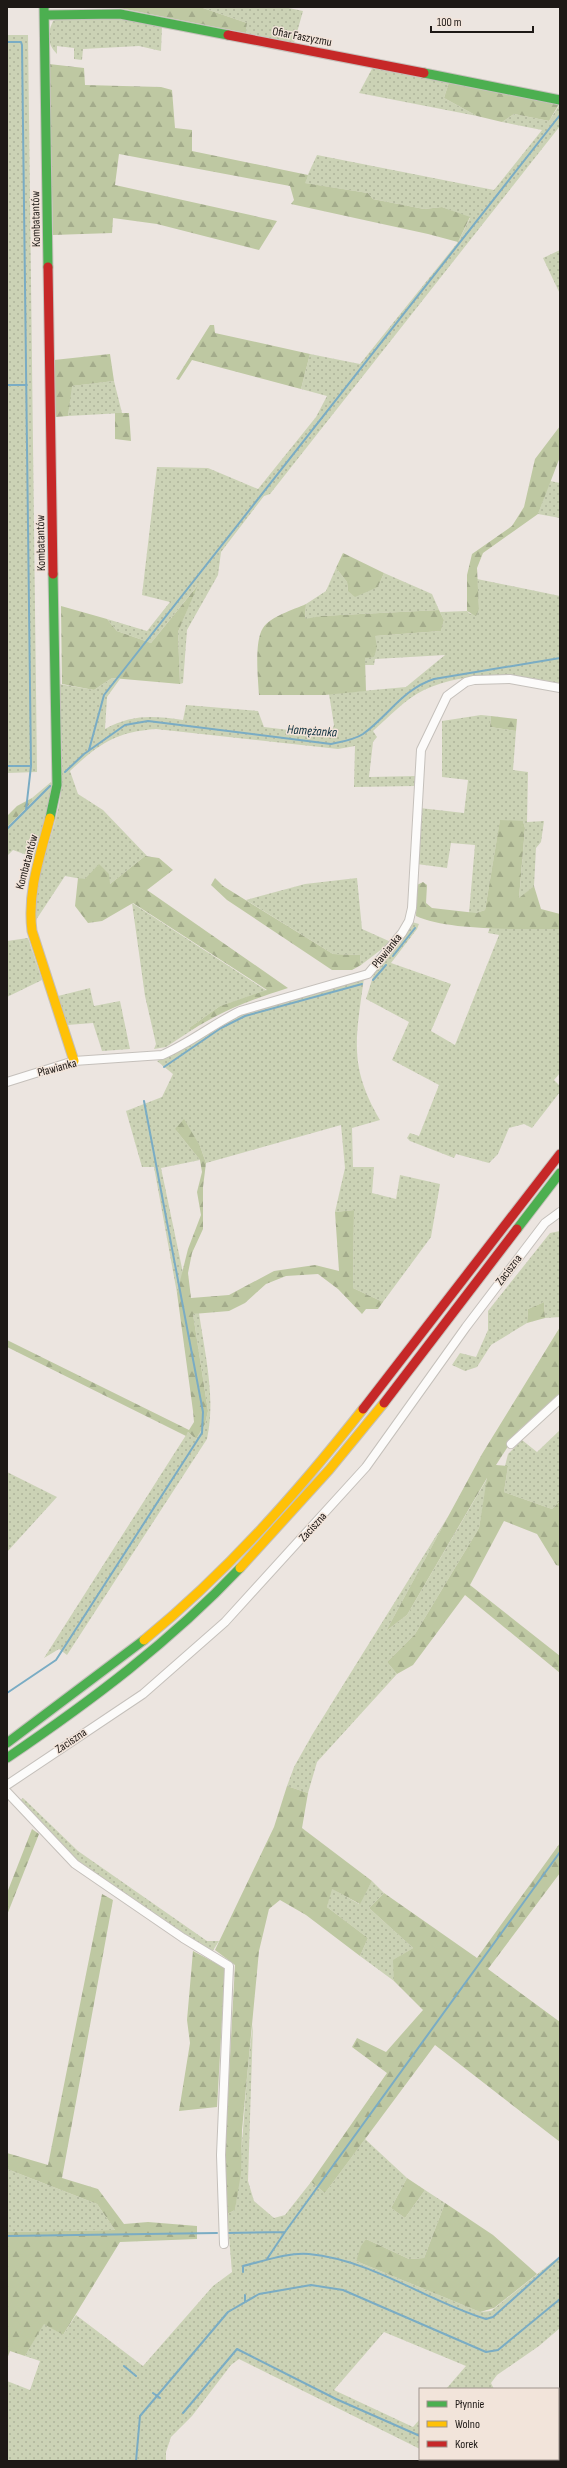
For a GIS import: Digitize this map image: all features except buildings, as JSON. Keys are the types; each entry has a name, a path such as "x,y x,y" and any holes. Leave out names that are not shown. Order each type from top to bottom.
{"street":[{"name":"Ofiar Faszyzmu","path":"45,11 120,14 560,100"},
{"name":"Kombatantów","path":"45,11 57,780 52,815 30,894 29,914 32,931 74,1061"},
{"name":"Pławianka","path":"7,1082 74,1061 162,1055 176,1050 224,1019 240,1011 368,974 402,933 409,921 412,908 421,750 447,696 466,682 474,680 510,679 560,688"},
{"path":"7,1743 83,1688 164,1625 239,1555 306,1479 560,1154"},
{"path":"7,1758 120,1679 172,1635 247,1563 314,1489 560,1173"},
{"name":"Zaciszna","path":"7,1785 143,1694 225,1622 366,1467 466,1327 545,1222 560,1212"},
{"path":"511,1444 560,1399"},
{"path":"7,1792 75,1864 183,1938 229,1966 221,2155 224,2244"}],"green space":[{"path":"114,7 200,7 247,23 246,33"},
{"path":"200,7 284,7 303,11 294,43 246,33 247,23"},
{"path":"98,15 162,26 161,51 139,46 83,49 82,60 74,59 74,48 57,46 57,54 51,46 49,39 53,21 61,17"},
{"path":"7,35 28,35 37,772 7,773"},
{"path":"49,64 84,68 85,85 161,87 172,90 175,128 192,130 192,151 308,175 305,183 368,193 373,199 424,209 442,207 470,217 458,242 291,204 294,200 290,186 119,154 115,185 277,221 259,250 157,224 113,218 112,233 53,235"},
{"path":"374,65 449,82 444,98 477,116 359,93"},
{"path":"449,82 559,104 549,121 514,114 502,122 477,116 444,98"},
{"path":"560,104 560,126 270,494 264,496 221,552 218,575 187,630 183,683 180,684 178,632 197,586 151,643 117,631 107,619 147,631 170,602 142,595 157,467 208,468 258,489 316,417 327,396 301,389 310,354 360,364 458,242 470,218 442,207 424,209 373,199 368,193 304,183 317,155 494,190 542,130 502,122 514,114 549,121"},
{"path":"560,250 560,294 543,258"},
{"path":"210,325 214,325 215,333 310,354 301,389 192,360 179,380 176,379"},
{"path":"110,354 114,381 72,386 68,416 55,417 54,360"},
{"path":"114,381 122,413 68,416 71,386"},
{"path":"115,413 129,413 131,441 115,439"},
{"path":"560,426 560,457 538,514 483,553 477,568 479,609 476,616 467,611 467,575 472,554 512,526 524,507 535,459"},
{"path":"550,481 560,483 560,518 538,514"},
{"path":"343,553 384,573 378,587 355,597 348,591 347,582 336,568"},
{"path":"336,568 347,582 348,591 378,587 384,573 432,594 439,610 321,616 305,620 306,604 326,591"},
{"path":"477,579 560,596 560,684 544,680 509,676 474,677 440,684 424,690 410,698 373,731 377,737 373,742 369,777 416,776 415,786 354,787 355,746 338,749 156,729 118,736 90,753 70,771 78,794 103,810 148,857 145,856 110,884 65,876 36,920 36,903 41,871 61,792 62,752 59,684 94,690 112,678 120,679 107,697 105,729 115,724 143,717 183,720 186,705 258,711 264,727 330,735 334,725 329,694 406,687 445,655 375,659 374,665 365,665 365,658 375,636 441,631 444,620 440,612 467,611 470,614 479,609"},
{"path":"198,585 178,632 180,684 112,678 94,690 62,684 61,606 107,619 117,631 151,643"},
{"path":"306,604 305,619 321,616 439,610 444,620 441,631 375,636 377,647 374,657 365,658 366,691 325,695 259,695 257,670 258,642 263,628 271,620"},
{"path":"481,715 491,716 490,727 516,731 513,770 528,772 527,822 544,821 541,842 536,848 534,886 519,899 525,828 523,821 500,821 485,910 476,913 469,913 475,845 451,843 447,868 417,864 420,808 464,813 468,780 442,777 442,721"},
{"path":"491,716 517,719 516,731 490,727"},
{"path":"51,782 55,789 35,858 13,850 7,856 7,827 33,801 32,798"},
{"path":"32,798 33,801 7,827 7,816 17,806"},
{"path":"500,820 523,821 525,828 519,898 534,886 541,909 560,914 560,929 466,927 430,921 416,916 417,885 423,882 427,885 426,903 432,908 476,913 485,910"},
{"path":"145,856 159,858 173,870 147,890 288,988 238,1006 216,1016 192,1030 189,1028 220,1006 267,990 133,903 102,921 88,923 75,906 78,878 85,879 99,864 109,874 110,884"},
{"path":"215,878 223,886 333,954 360,955 361,965 352,970 332,970 227,900 211,885"},
{"path":"357,878 362,929 391,942 361,965 360,955 333,954 246,900 305,884"},
{"path":"132,903 267,991 220,1006 189,1028 192,1030 166,1047 154,1049 156,1044 145,996"},
{"path":"412,922 419,924 417,929 391,963 451,984 431,1031 455,1045 499,935 488,933 490,927 560,929 560,1073 554,1080 560,1086 560,1092 532,1128 524,1124 509,1128 498,1154 489,1163 456,1154 454,1158 410,1141 407,1138 410,1133 419,1136 439,1085 392,1060 409,1022 366,999 375,970 390,954"},
{"path":"28,938 42,980 7,997 7,941"},
{"path":"364,978 357,1035 357,1051 363,1083 380,1120 352,1128 353,1167 374,1167 372,1193 396,1199 400,1175 440,1184 431,1237 383,1302 353,1288 354,1210 335,1212 345,1168 341,1125 206,1163 200,1146 175,1129 200,1160 161,1168 183,1273 177,1293 154,1167 142,1167 126,1111 162,1097 173,1074 157,1061 179,1050 223,1023 245,1012 260,1007"},
{"path":"90,988 94,1006 120,1001 130,1049 102,1051 93,1023 67,1025 58,996"},
{"path":"184,1119 200,1146 206,1163 203,1187 203,1229 192,1253 188,1273 191,1298 229,1295 274,1271 315,1265 339,1271 335,1212 354,1210 353,1288 383,1302 378,1309 366,1309 362,1314 338,1289 318,1274 286,1276 266,1284 245,1303 229,1311 193,1314 208,1411 205,1424 196,1439 188,1432 186,1436 7,1347 7,1340 189,1430 194,1422 177,1293 188,1249 201,1215 197,1192 202,1172 200,1160 175,1129"},
{"path":"560,1231 560,1317 545,1318 544,1302 528,1309 527,1323 491,1345 477,1367 465,1371 452,1365 460,1353 476,1357 488,1330 488,1311 550,1233"},
{"path":"544,1302 545,1318 527,1323 528,1309"},
{"path":"199,1313 209,1376 210,1408 207,1439 67,1655 59,1649 44,1658 188,1432 196,1439 205,1424 208,1411 193,1314"},
{"path":"560,1327 560,1393 518,1431 496,1465 508,1466 504,1492 552,1509 560,1501 560,1566 556,1565 537,1534 504,1521 470,1585 560,1656 560,1673 465,1595 413,1665 397,1674 387,1662 415,1634 479,1528 487,1478 407,1615 386,1631 482,1454"},
{"path":"560,1430 560,1501 552,1509 504,1492 508,1466 505,1466 508,1454 522,1440 537,1452"},
{"path":"7,1472 57,1497 7,1552"},
{"path":"488,1477 479,1528 415,1634 387,1662 397,1674 317,1762 308,1793 287,1786 294,1767 312,1735 449,1515 386,1631 407,1615"},
{"path":"287,1786 308,1793 302,1828 372,1881 360,1904 332,1889 327,1907 368,1938 360,1956 306,1915 280,1900 269,1909 259,1951 242,2130 241,2173 235,2210 227,2214 225,2149 235,1965 215,1950 274,1827"},
{"path":"23,1798 78,1851 207,1941 219,1941 212,1952 77,1862 19,1801"},
{"path":"32,1829 39,1834 7,1915 7,1893"},
{"path":"560,1843 560,1873 488,1969 560,2022 560,2142 435,2045 325,2193 311,2182 387,2073 352,2047 357,2038 386,2052 423,2010 394,1981 393,1960 413,1948 369,1908 384,1893 477,1958"},
{"path":"372,1881 384,1893 369,1908 413,1948 394,1960 394,1981 360,1956 368,1938 327,1907 331,1888 359,1904"},
{"path":"102,1894 113,1900 62,2178 98,2189 124,2224 148,2222 197,2226 197,2239 120,2242 63,2335 44,2324 25,2356 10,2351 7,2359 7,2232 115,2230 97,2204 7,2169 7,2153 48,2165"},
{"path":"193,1951 225,1968 217,2107 179,2111 190,2043 187,2020"},
{"path":"253,2024 248,2181 254,2201 274,2218 285,2215 311,2182 325,2193 365,2139 407,2178 391,2208 405,2218 425,2190 445,2203 424,2258 409,2259 366,2239 356,2261 480,2312 491,2311 560,2256 560,2328 539,2346 497,2375 491,2383 494,2388 447,2388 466,2366 384,2332 334,2390 413,2427 419,2420 419,2449 239,2359 231,2365 192,2416 171,2437 166,2452 166,2461 7,2461 7,2381 30,2390 40,2361 25,2356 44,2323 63,2335 76,2315 143,2366 213,2286 232,2272 227,2214 235,2210"},
{"path":"7,2169 97,2204 115,2230 7,2232"},
{"path":"407,2178 425,2190 405,2218 391,2208"},
{"path":"445,2203 493,2235 537,2274 494,2308 480,2312 356,2261 361,2246 366,2239 409,2259 424,2258"}],"waterway":[{"path":"7,42 21,42 22,45 31,766 26,810"},
{"path":"89,750 104,695 560,115"},
{"path":"7,385 27,385"},
{"name":"Hamężanka","path":"65,772 84,754 125,725 148,721 331,744 343,742 363,734 413,689 423,683 434,679 560,658"},
{"path":"7,766 31,766"},
{"name":"Pławianka","path":"7,829 50,786"},
{"path":"393,956 415,928"},
{"path":"373,980 386,965"},
{"path":"164,1067 221,1028 245,1016 362,984"},
{"path":"7,1693 56,1660 202,1433 203,1412 144,1101"},
{"path":"227,2233 285,2232 560,1852"},
{"path":"267,2259 285,2232"},
{"path":"7,2236 217,2233"},
{"path":"243,2272 243,2266 293,2254 309,2254 332,2258 377,2272 442,2302 486,2319 493,2317 560,2257"},
{"path":"136,2461 140,2416 228,2312 259,2294 311,2285 343,2290 486,2352 498,2350 560,2299"},
{"path":"245,2295 245,2302"},
{"path":"183,2413 237,2349 336,2399 419,2436"},
{"path":"124,2366 136,2376"},
{"path":"153,2393 160,2398"}],"traffic: fast":[{"path":"44,7 48,267"},
{"path":"45,15 120,14 228,35"},
{"path":"424,73 560,100"},
{"path":"50,818 57,785 53,574"},
{"path":"517,1229 560,1173"},
{"path":"7,1758 69,1715 158,1646 240,1568"},
{"path":"7,1743 144,1640"}],"traffic: slow":[{"path":"50,818 35,874 31,902 32,931 74,1061"},
{"path":"240,1568 329,1470 384,1403"},
{"path":"144,1640 204,1587 260,1530 313,1471 363,1409"}],"traffic: jam":[{"path":"228,35 424,73"},
{"path":"48,267 53,574"},
{"path":"363,1409 560,1154"},
{"path":"384,1403 517,1229"}]}
